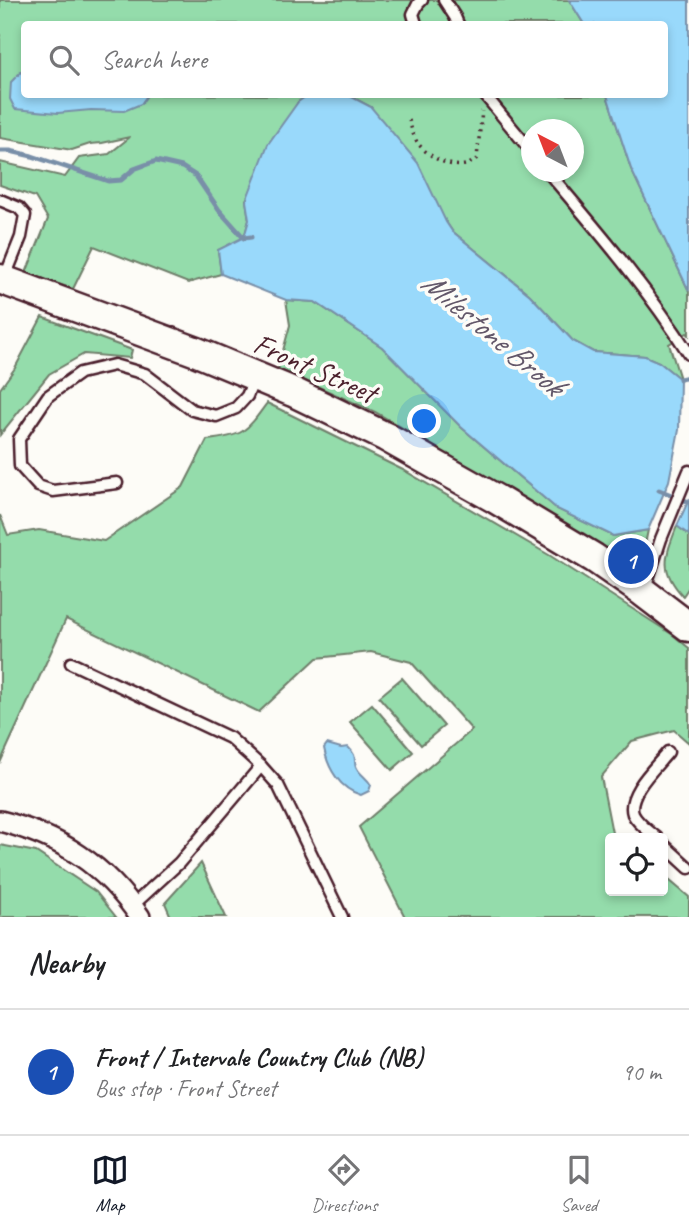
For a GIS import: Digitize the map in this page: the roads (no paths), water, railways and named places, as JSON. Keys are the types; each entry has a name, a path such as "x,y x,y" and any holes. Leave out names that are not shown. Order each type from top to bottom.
{"main road":[{"name":"Front Street","path":"2,280 197,352 293,392 386,437 583,551 689,627"}],"street":[{"path":"0,821 58,841 107,876 136,911"}],"lane":[{"path":"415,21 413,14 422,0"},
{"path":"444,0 457,21"},
{"path":"487,98 521,140"},
{"path":"556,182 598,231 674,330 689,354"},
{"path":"0,200 19,208 25,215 22,237 2,280"},
{"path":"117,483 53,491 38,486 20,466 19,439 48,396 80,373 114,365 145,374 192,410 216,416 236,408 247,396 255,377"},
{"path":"643,592 689,471"},
{"path":"71,663 230,738 261,766 278,785 342,917"},
{"path":"652,833 635,818 632,799 668,752"},
{"path":"136,911 261,766"},
{"path":"668,849 689,868"}],"water":[{"path":"569,0 689,0 689,291 631,169 608,98 668,98 668,21 582,21"},
{"path":"21,72 21,98 145,98 141,104 124,111 58,113 15,109 10,99 11,82"},
{"path":"304,98 354,98 371,107 418,163 452,231 530,295 573,341 593,352 645,356 659,362 680,379 679,430 669,481 648,530 613,536 557,509 461,427 382,347 315,302 286,300 221,274 218,250 244,237 249,220 246,201 268,144"},
{"path":"689,499 689,535 677,526"},
{"path":"327,744 348,747 352,751 356,767 371,785 369,791 361,795 341,783 329,763 324,748"}],"waterway":[{"name":"Milestone Brook","path":"0,151 32,156 108,181 121,180 134,169 156,161 182,167 196,176 219,210 244,238 251,237"},
{"path":"680,379 689,377"},
{"name":"Milestone Brook","path":"659,490 689,502"}],"place":[{"name":"Front / Intervale Country Club (NB)","path":"631,561"}]}
